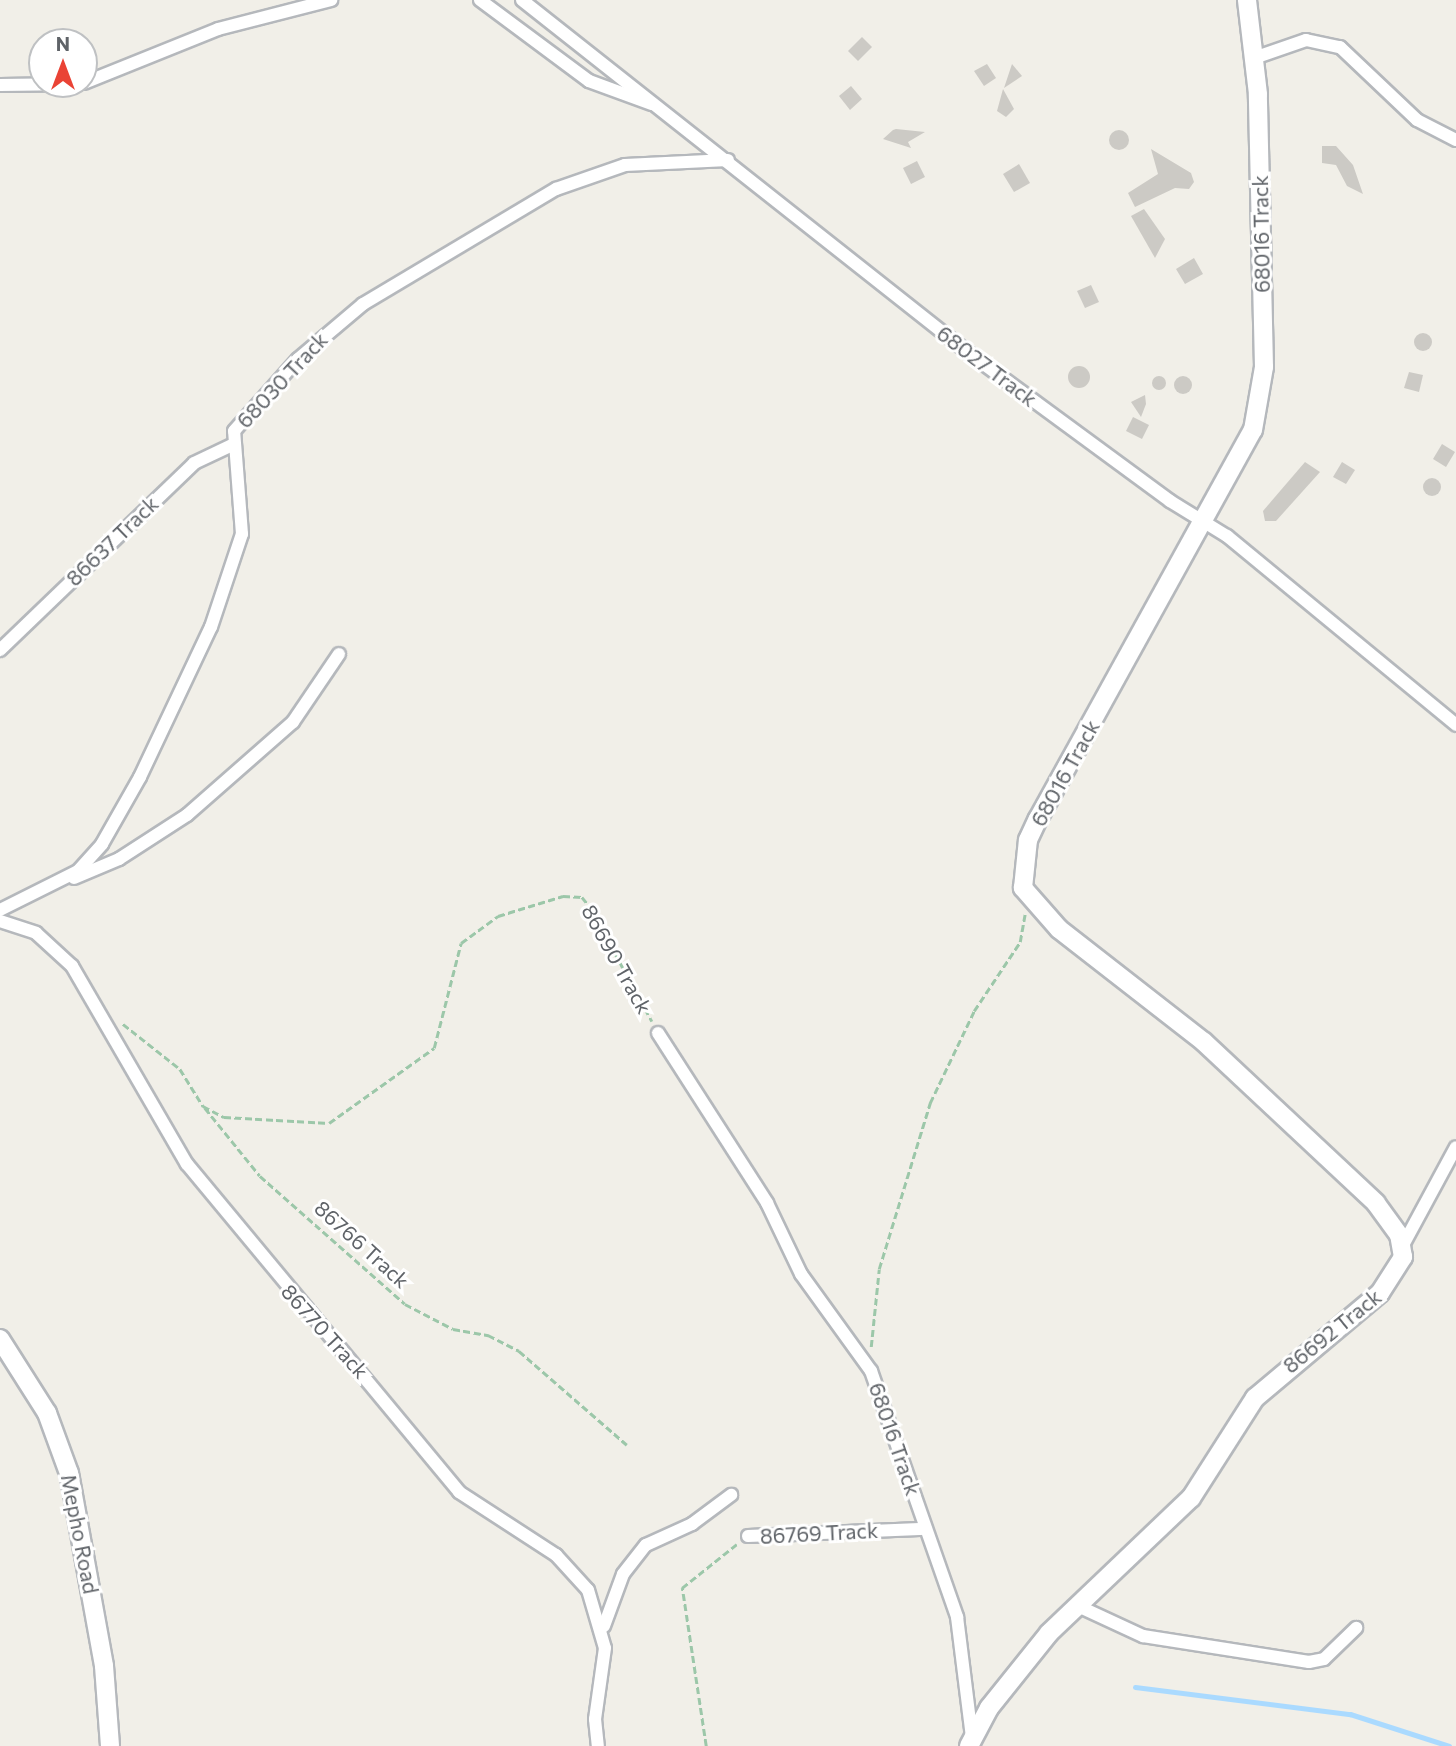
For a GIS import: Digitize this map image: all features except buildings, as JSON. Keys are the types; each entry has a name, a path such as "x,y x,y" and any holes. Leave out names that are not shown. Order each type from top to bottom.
{"street":[{"path":"98,77 218,29 331,0"},
{"path":"480,0 589,81 659,106"},
{"name":"68027 Track","path":"522,0 728,160 970,354 1204,521 1456,725"},
{"name":"68016 Track","path":"1027,898 1022,877 1028,840 1254,430 1263,384 1254,58 1247,0"},
{"path":"1254,58 1306,40 1340,47 1417,120 1456,140"},
{"path":"0,85 28,85"},
{"name":"68030 Track","path":"0,910 61,883 102,844 211,627 242,534 232,445 243,416 325,332 529,204 625,165 728,160"},
{"name":"86637 Track","path":"0,650 194,463 232,445"},
{"path":"61,883 119,859 187,815 293,722 339,654"},
{"path":"1027,898 1234,1069 1376,1203 1403,1245 1456,1147"},
{"name":"86770 Track","path":"0,921 36,933 72,966 171,1140 306,1313 459,1492 575,1573 604,1626"},
{"name":"86690 Track","path":"658,1033 767,1203 801,1275 871,1371"},
{"name":"86692 Track","path":"970,1742 1024,1662 1078,1606 1191,1498 1255,1398 1394,1279 1403,1245"},
{"name":"Mepho Road","path":"0,1339 47,1413 69,1473 104,1666 110,1746"},
{"name":"68016 Track","path":"871,1371 962,1636 970,1742"},
{"path":"598,1746 604,1626 623,1574 646,1545 701,1519 731,1495"},
{"name":"86769 Track","path":"748,1536 926,1529"},
{"path":"1078,1606 1143,1636 1309,1662 1324,1659 1356,1628"}],"path":[{"name":"86690 Track","path":"203,1105 237,1118 329,1123 348,1115 434,1048 461,943 498,916 563,895 582,897 590,907 658,1033"},
{"name":"68016 Track","path":"871,1371 878,1269 930,1103 974,1011 1020,942 1027,898"},
{"path":"117,1018 180,1069 203,1105"},
{"name":"86766 Track","path":"203,1105 260,1176 405,1304 453,1329 488,1335 519,1351 627,1445"},
{"name":"86769 Track","path":"706,1746 682,1588 748,1536"}],"waterway":[{"path":"1135,1687 1350,1714 1449,1746"}]}
